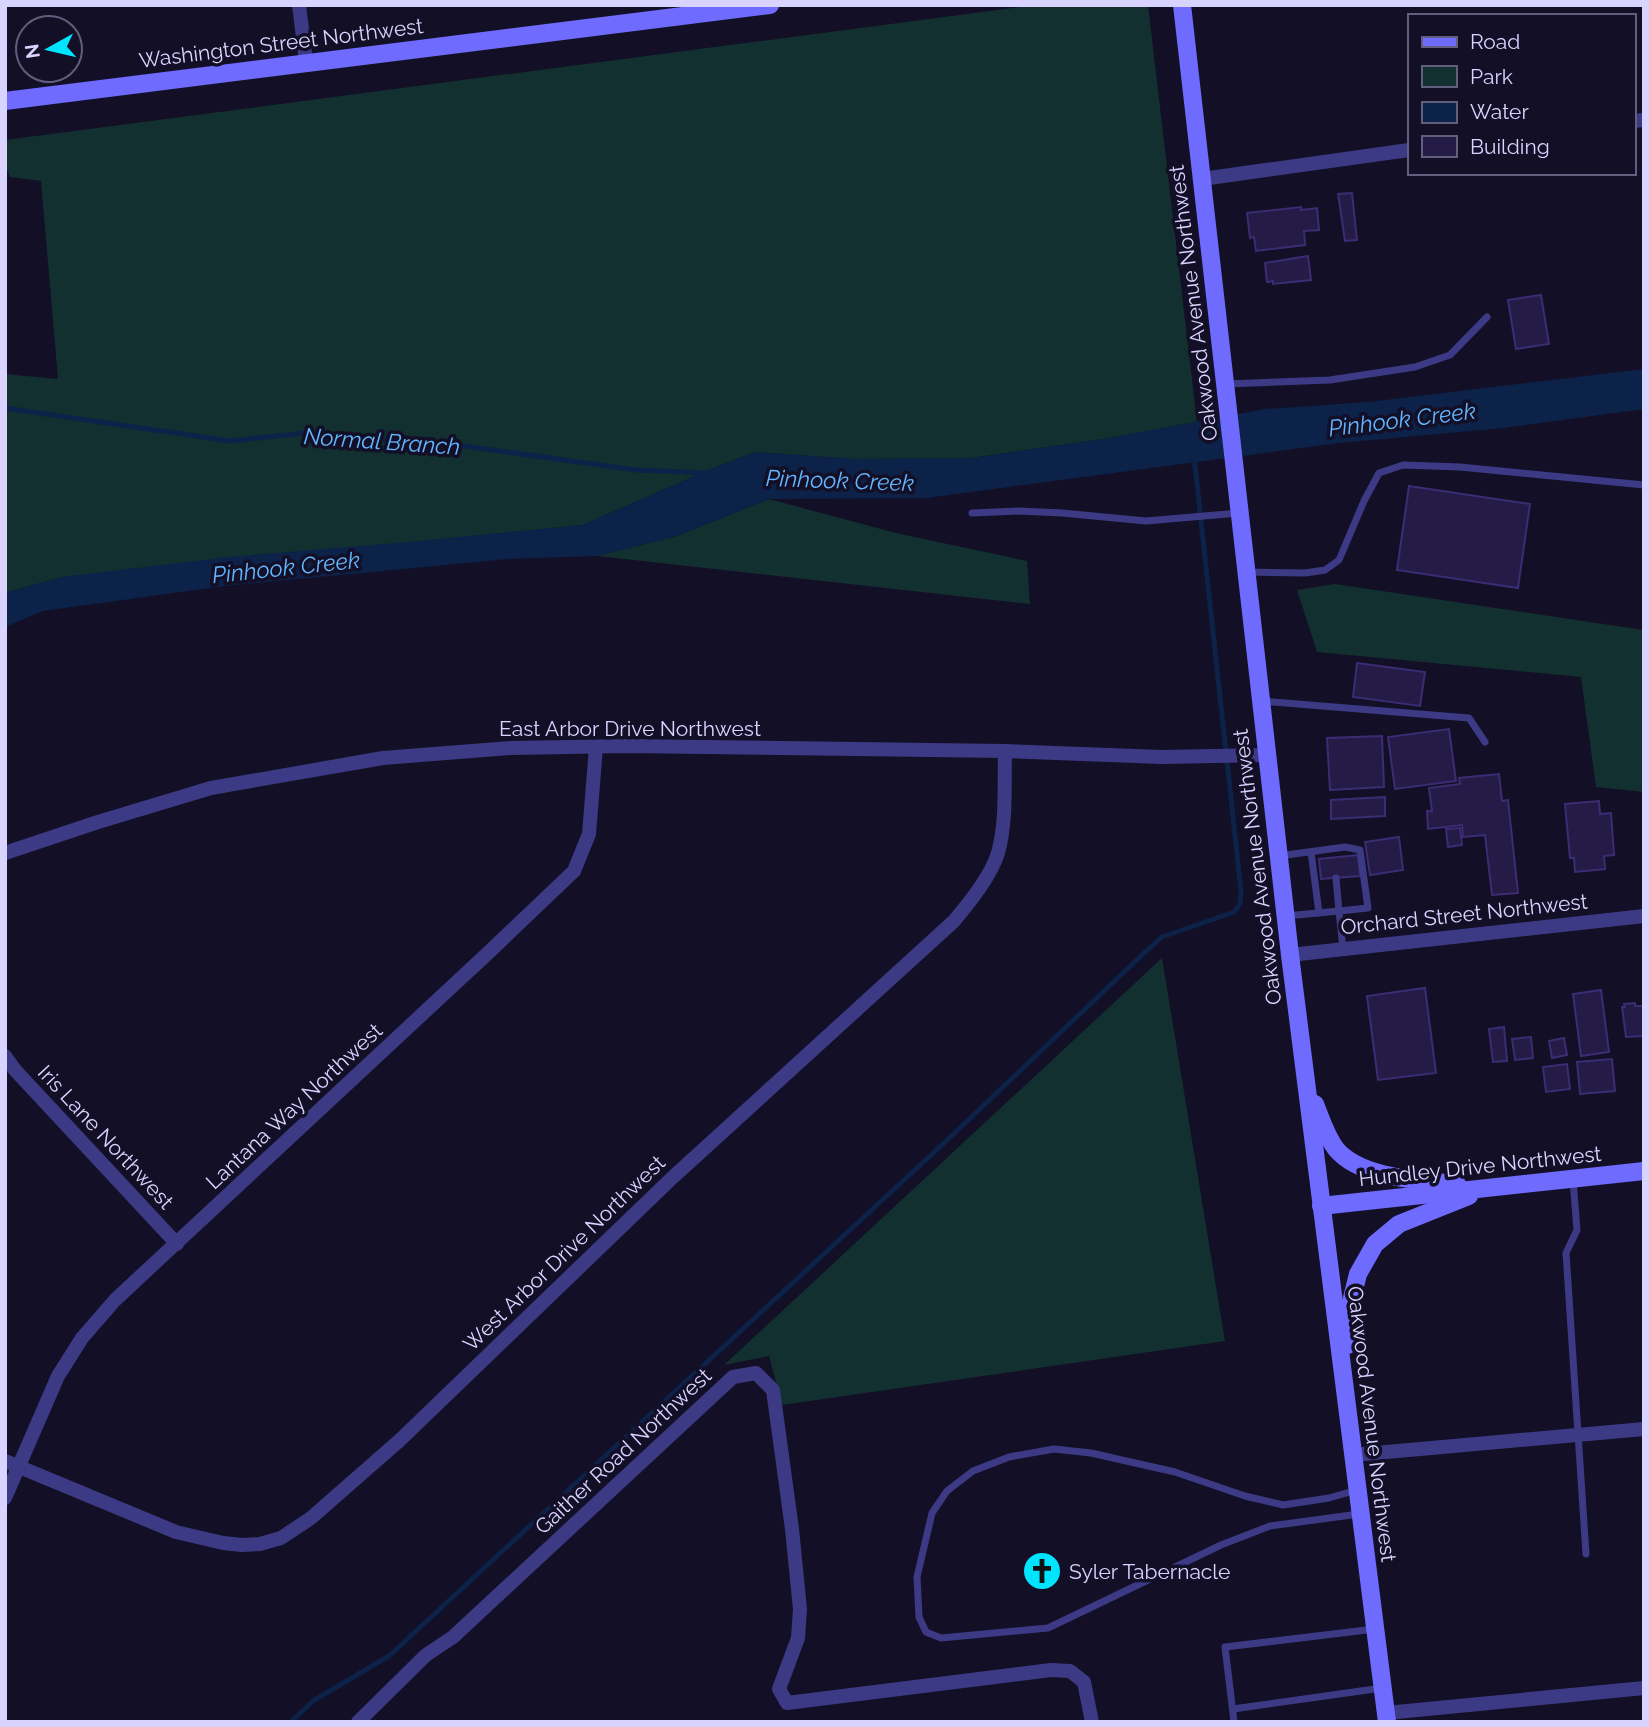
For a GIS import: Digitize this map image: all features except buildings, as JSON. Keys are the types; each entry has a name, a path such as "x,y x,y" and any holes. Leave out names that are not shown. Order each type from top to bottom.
{"street":[{"path":"299,5 306,62"},
{"name":"Washington Street Northwest","path":"5,101 770,5"},
{"name":"Oakwood Avenue Northwest","path":"1182,5 1285,916 1387,1717"},
{"path":"1202,179 1408,150"},
{"name":"Lantana Way Northwest","path":"5,1498 12,1464 58,1376 82,1338 115,1300 468,972 573,870 589,834 596,747"},
{"name":"East Arbor Drive Northwest","path":"5,853 211,788 383,758 510,748 1005,751 1162,757 1267,755"},
{"name":"West Arbor Drive Northwest","path":"12,1464 176,1532 223,1543 260,1544 281,1538 311,1518 400,1440 672,1178 954,921 971,901 997,856 1004,823 1005,751"},
{"name":"Orchard Street Northwest","path":"1290,955 1644,916"},
{"name":"Iris Lane Northwest","path":"5,1056 177,1244"},
{"path":"1305,1076 1336,1149 1355,1163 1385,1175 1489,1188"},
{"name":"Hundley Drive Northwest","path":"1321,1206 1644,1171"},
{"path":"1346,1408 1349,1310 1358,1274 1375,1244 1399,1224 1489,1188"},
{"name":"Gaither Road Northwest","path":"358,1722 426,1655 453,1637 733,1377 756,1373 773,1390 798,1595 797,1638 779,1689 787,1703 1051,1670 1070,1671 1084,1682 1092,1722"},
{"path":"1353,1455 1644,1429"},
{"path":"1387,1717 1644,1688"}],"lane":[{"path":"1226,384 1330,380 1415,367 1450,355 1487,317"},
{"path":"1247,572 1293,573 1325,570 1339,561 1379,473 1403,466 1460,467 1644,485"},
{"path":"972,513 1020,511 1146,521 1240,513"},
{"path":"1261,701 1469,718 1485,743"},
{"path":"1279,856 1345,847 1360,850 1368,908 1285,916"},
{"path":"1331,849 1333,858"},
{"path":"1311,852 1319,913"},
{"path":"1336,878 1343,948"},
{"path":"1573,1179 1577,1230 1566,1253 1586,1554"},
{"path":"1357,1490 1283,1505 1245,1496 1175,1472 1091,1453 1054,1449 1009,1457 973,1471 947,1491 932,1513 917,1577 919,1617 926,1632 942,1638 1048,1628 1221,1545 1270,1526 1360,1514"},
{"path":"1234,1722 1225,1647 1375,1629"},
{"path":"1233,1709 1383,1688"}],"green space":[{"path":"1036,5 1148,5 1197,422 972,458 855,459 755,452 583,525 62,577 5,593 5,374 58,379 41,181 10,177 5,164 5,140"},
{"path":"769,499 896,533 1027,561 1030,604 597,556 677,536"},
{"path":"1335,584 1644,630 1644,792 1596,787 1581,677 1317,652 1297,590"},
{"path":"1162,958 1225,1341 782,1405 769,1356 724,1365"}],"water":[{"name":"Pinhook Creek","path":"1644,369 1644,409 1504,428 1339,443 927,498 769,499 677,536 597,556 508,559 225,586 43,611 5,627 5,593 62,577 228,557 583,525 755,452 855,459 972,458 1110,438 1265,409 1368,402"}],"waterway":[{"name":"Normal Branch","path":"5,408 230,441 304,433 457,445 636,470 707,473"},
{"path":"291,1722 313,1701 389,1656 944,1143 1162,937 1234,912 1240,904 1241,891 1194,456"}],"place":[{"name":"Syler Tabernacle","path":"1042,1571"}]}
